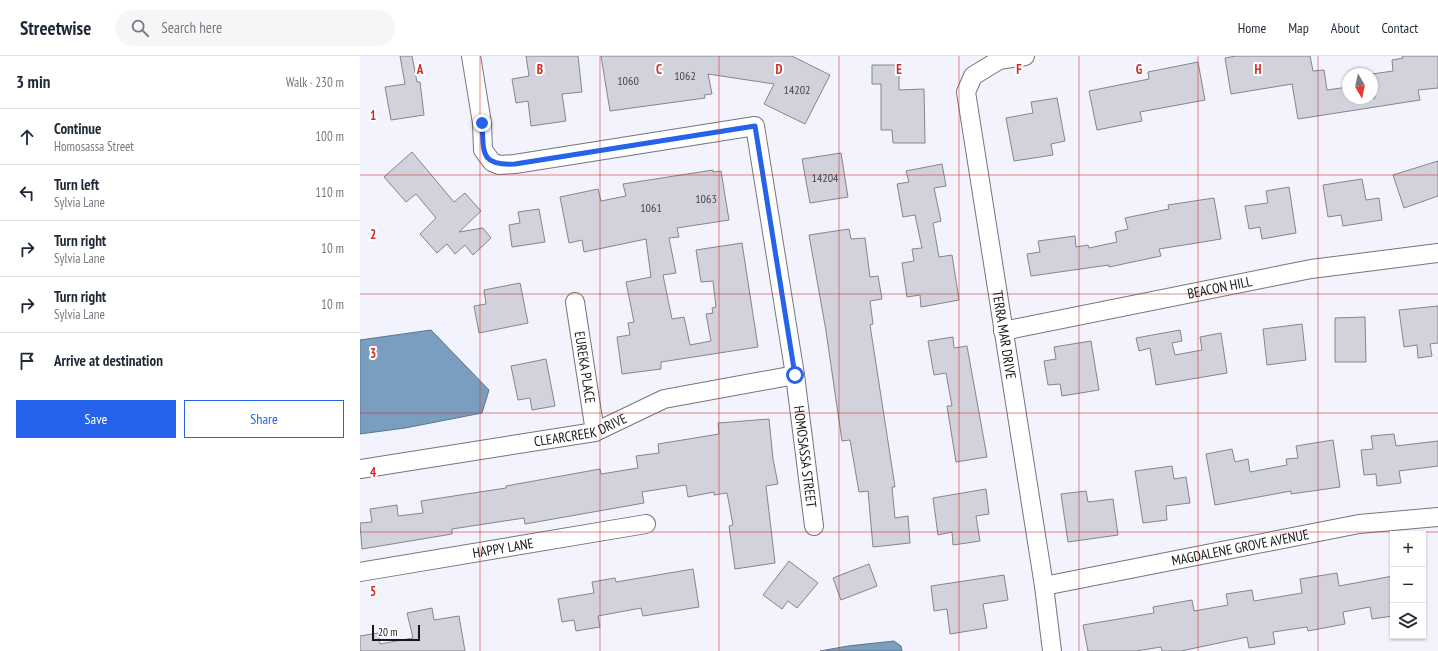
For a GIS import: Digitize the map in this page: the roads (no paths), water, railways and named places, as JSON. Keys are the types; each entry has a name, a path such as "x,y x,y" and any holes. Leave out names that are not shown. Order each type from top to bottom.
{"street":[{"name":"HOMOSASSA STREET","path":"471,56 482,123 483,150 492,162 499,165 515,164 755,126 795,375 814,526"},
{"name":"TERRA MAR DRIVE","path":"1025,56 999,60 973,76 966,92 1044,586 1052,651"},
{"name":"BEACON HILL","path":"1003,331 1311,269 1438,253"},
{"name":"EUREKA PLACE","path":"576,302 595,432"},
{"name":"CLEARCREEK DRIVE","path":"360,469 595,432 664,399 795,375"},
{"name":"MAGDALENE GROVE AVENUE","path":"1044,586 1359,524 1438,517"},
{"name":"HAPPY LANE","path":"360,572 646,524"}],"water":[{"path":"431,330 489,390 482,413 405,428 360,434 360,340"},
{"path":"894,641 901,646 902,651 820,651 848,646"}]}
